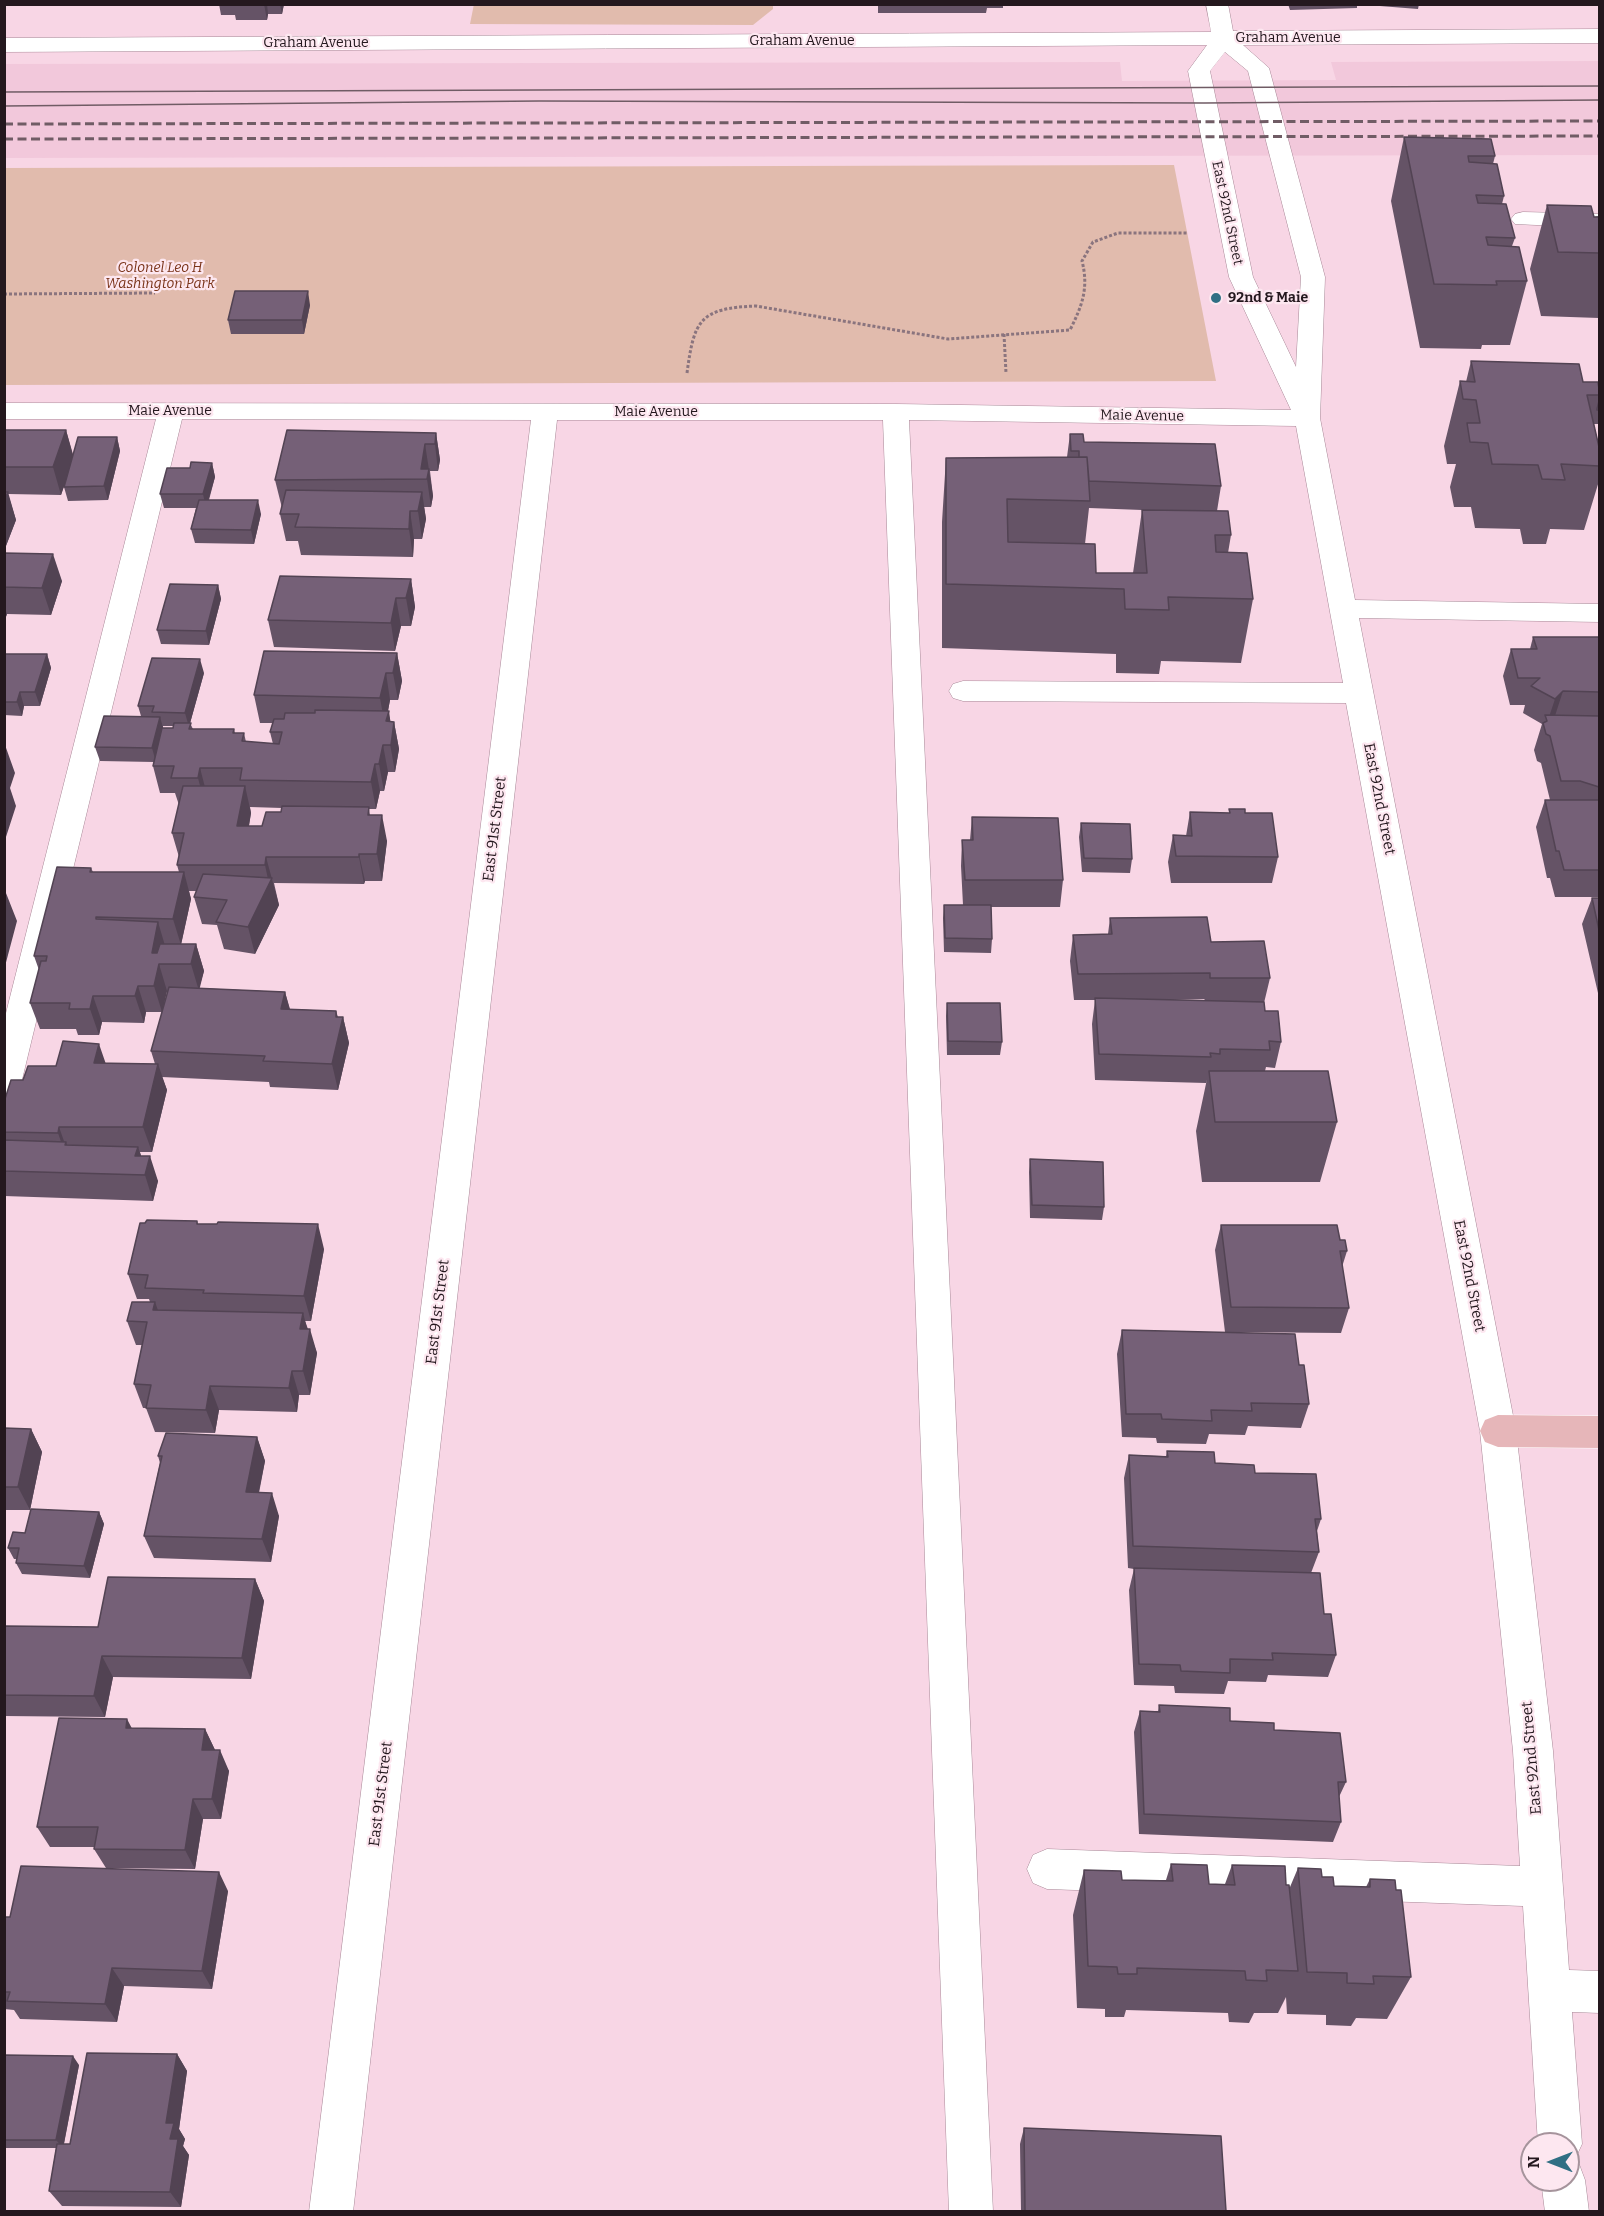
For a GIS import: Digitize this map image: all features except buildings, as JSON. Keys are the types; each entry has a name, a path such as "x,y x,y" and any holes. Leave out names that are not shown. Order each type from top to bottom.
{"main road":[{"path":"1497,1431 1599,1432"}],"street":[{"path":"1216,4 1223,39"},
{"name":"Graham Avenue","path":"4,45 1599,36"},
{"name":"East 92nd Street","path":"1307,418 1241,277 1199,71 1223,39 1258,68 1314,277 1307,418 1497,1431 1533,1751 1559,2132"},
{"path":"1523,219 1599,221"},
{"name":"Maie Avenue","path":"4,411 896,412 1307,418"},
{"path":"4,1088 171,411"},
{"name":"East 91st Street","path":"331,2211 544,412"},
{"path":"896,412 971,2211"},
{"path":"1344,609 1599,613"},
{"path":"963,691 1360,693"},
{"path":"1047,1869 1542,1887"},
{"path":"1549,1990 1599,1992"},
{"path":"1564,2192 1566,2211"}],"path":[{"path":"686,383 694,330 700,321 734,306 756,306 948,339 1070,330 1083,304 1088,279 1082,261 1093,242 1118,233 1195,233"},
{"path":"4,294 155,293"},
{"path":"1004,334 1006,383"}],"shaded area":[{"path":"1599,61 1599,155 5,158 4,64 1120,62 1122,81 1336,80 1331,62"}],"green space":[{"path":"474,4 773,4 773,9 753,25 470,24"},
{"name":"Colonel Leo H Washington Park","path":"1174,165 1216,381 5,385 4,168"}],"tram line":[{"path":"4,92 1600,86"},
{"path":"4,106 539,101 1204,103 1600,100"}],"railway":[{"path":"4,124 1600,121"},
{"path":"4,139 1600,136"}],"place":[{"name":"92nd & Maie","path":"1216,298"}]}
